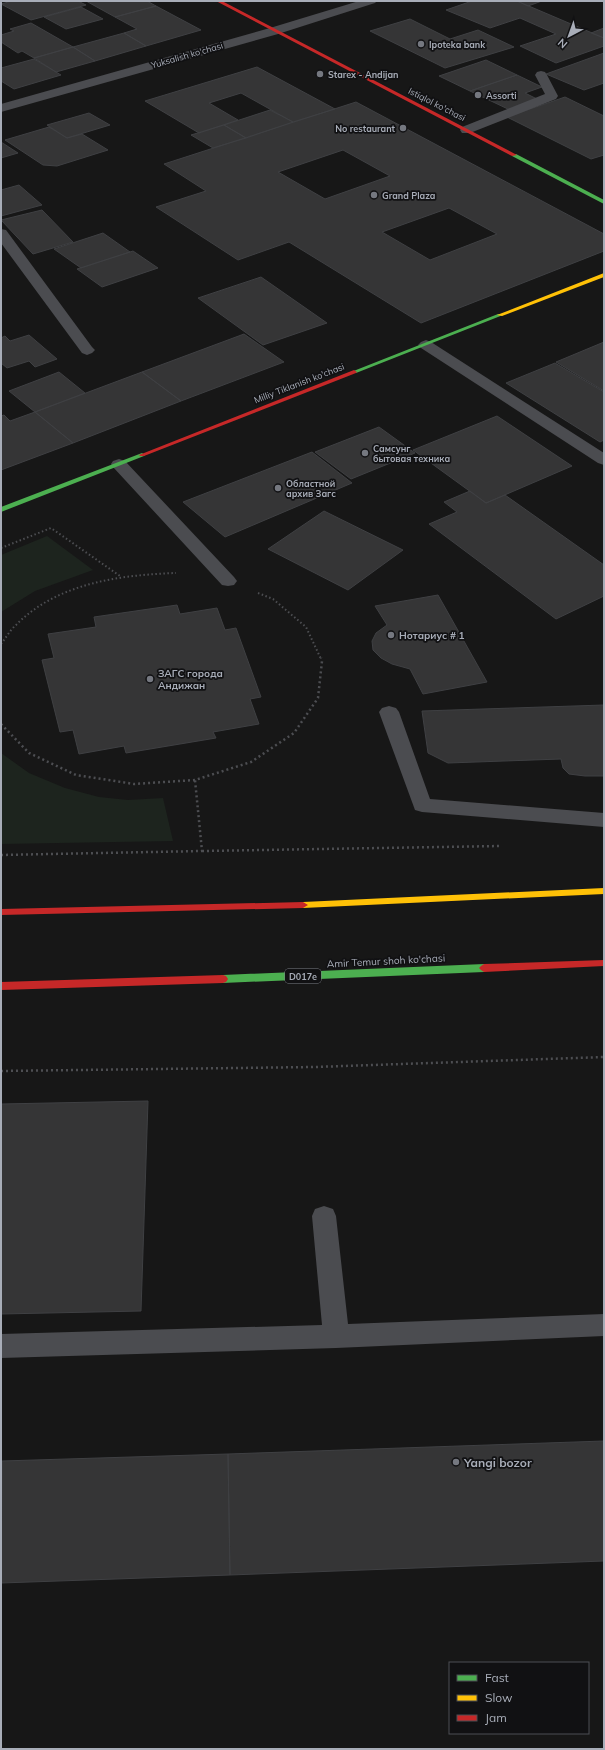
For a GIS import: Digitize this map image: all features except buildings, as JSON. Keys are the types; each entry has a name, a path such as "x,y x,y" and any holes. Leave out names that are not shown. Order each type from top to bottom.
{"street":[{"name":"Istiqlol ko'chasi","path":"218,1 604,202"},
{"name":"Yuksalish ko'chasi","path":"1,108 274,31 372,1"},
{"name":"Milliy Tiklanish ko'chasi","path":"1,510 604,275"},
{"path":"1,912 294,905 604,891"},
{"name":"Amir Temur shoh ko'chasi","path":"1,986 326,975 604,963"}],"lane":[{"path":"466,130 552,96 541,75"},
{"path":"1,233 88,350"},
{"path":"426,345 604,460"},
{"path":"119,464 228,581"},
{"path":"389,712 422,805 604,820"},
{"path":"324,1216 336,1336"},
{"path":"1,1346 336,1336 604,1325"}],"path":[{"path":"1,548 52,528 120,576"},
{"path":"1,644 9,631 38,606 77,588 120,576 176,573 228,581 273,600 306,627 322,661 318,698 294,733 251,762 195,780 134,784 76,775 29,753 1,724"},
{"path":"195,780 202,851"},
{"path":"1,854 502,846"},
{"path":"1,1071 315,1067 604,1057"}],"shaded area":[{"path":"47,536 93,570 35,591 1,612 1,555"},
{"path":"1,753 29,773 65,788 99,797 128,800 163,798 173,841 1,844"}],"traffic: fast":[{"path":"514,155 604,202"},
{"path":"354,372 500,315"},
{"path":"1,510 142,455"},
{"path":"223,979 484,968"}],"traffic: slow":[{"path":"500,315 604,275"},
{"path":"303,905 604,891"}],"traffic: jam":[{"path":"218,1 514,155"},
{"path":"142,455 354,372"},
{"path":"1,912 303,905"},
{"path":"484,968 604,963"},
{"path":"1,986 223,979"}],"place":[{"name":"Ipoteka bank","path":"421,44"},
{"name":"Starex - Andijan","path":"320,74"},
{"name":"Assorti","path":"478,95"},
{"name":"No restaurant","path":"403,128"},
{"name":"Grand Plaza","path":"374,195"},
{"name":"Самсунг бытовая техника","path":"365,453"},
{"name":"Областной архив Загс","path":"278,488"},
{"name":"Нотариус # 1","path":"391,635"},
{"name":"ЗАГС города Андижан","path":"150,679"},
{"name":"Yangi bozor","path":"456,1462"}]}
